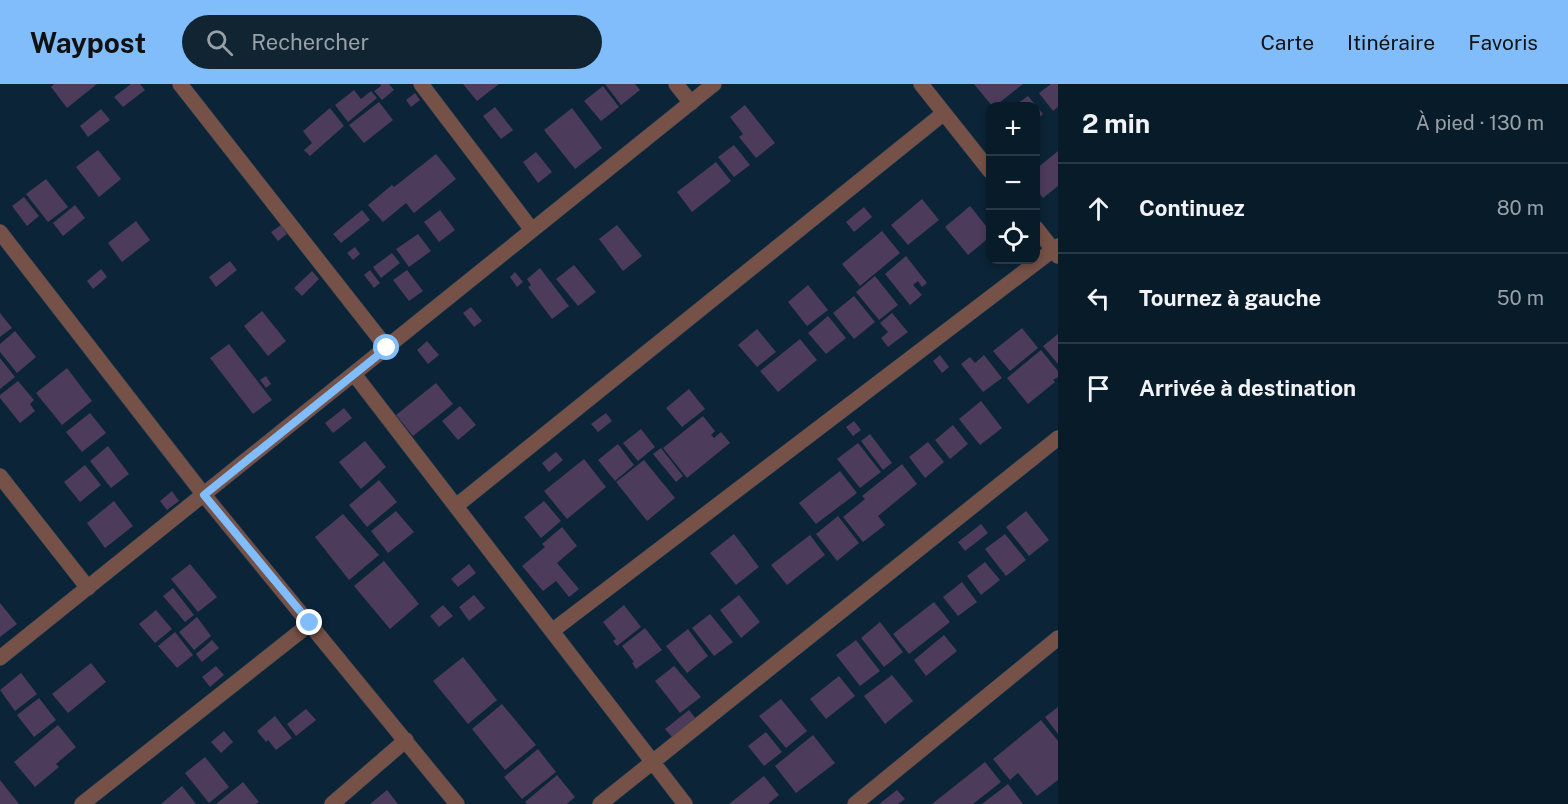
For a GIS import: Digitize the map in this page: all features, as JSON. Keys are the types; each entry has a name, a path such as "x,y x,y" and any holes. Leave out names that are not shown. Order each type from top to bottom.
{"street":[{"path":"180,84 387,348"},
{"path":"421,84 532,230"},
{"path":"676,84 691,103"},
{"path":"0,658 714,84"},
{"path":"921,84 986,166"},
{"path":"456,506 944,113"},
{"path":"0,232 204,495 457,804"},
{"path":"552,631 1056,251 1040,233"},
{"path":"354,375 685,804"},
{"path":"600,804 1058,438"},
{"path":"0,476 88,588"},
{"path":"82,804 310,623"},
{"path":"855,804 1058,638"},
{"path":"332,804 406,740"}],"building":[{"path":"54,84 97,84 67,108 51,87"},
{"path":"131,84 140,84 145,90 123,107 114,97"},
{"path":"380,84 389,84 394,90 382,100 374,91 381,86"},
{"path":"463,84 499,84 477,101"},
{"path":"605,84 635,84 640,90 621,105"},
{"path":"974,84 1023,84 1000,102 989,102"},
{"path":"1051,84 1058,84 1058,107 1053,111 1039,93"},
{"path":"603,86 619,107 601,121 584,101"},
{"path":"354,90 361,99 371,91 377,98 348,122 335,105"},
{"path":"415,93 420,100 411,107 406,100"},
{"path":"1028,96 1033,102 1020,102"},
{"path":"379,102 393,120 364,143 349,125"},
{"path":"745,105 775,143 756,158 739,137 743,134 730,117"},
{"path":"495,107 513,130 501,139 483,116"},
{"path":"330,108 344,126 310,156 304,150 312,143 303,131"},
{"path":"572,108 602,148 575,169 544,130"},
{"path":"101,109 110,120 88,137 80,126"},
{"path":"734,145 750,165 734,177 718,157"},
{"path":"98,150 121,179 99,197 76,167"},
{"path":"1058,151 1058,186 1043,198 1040,194 1040,166"},
{"path":"536,152 552,172 538,183 523,162"},
{"path":"436,154 456,179 414,213 406,203 383,222 368,205"},
{"path":"716,162 731,181 692,212 677,192"},
{"path":"46,179 68,207 48,222 26,194"},
{"path":"24,197 39,216 27,226 12,206"},
{"path":"922,199 939,220 908,245 891,225"},
{"path":"75,205 85,218 63,236 53,223"},
{"path":"970,206 986,226 986,240 968,255 945,227"},
{"path":"864,207 872,217 854,232 846,222"},
{"path":"362,210 370,220 341,243 333,234"},
{"path":"440,210 455,230 439,242 424,222"},
{"path":"136,221 150,240 122,262 108,243"},
{"path":"281,225 287,234 278,241 271,232"},
{"path":"617,225 642,256 623,271 599,239"},
{"path":"882,231 900,253 860,286 842,264"},
{"path":"418,234 431,251 409,267 396,249"},
{"path":"355,247 360,254 353,260 347,253"},
{"path":"392,253 400,263 381,278 373,267"},
{"path":"906,256 927,283 922,287 918,281 913,285 922,295 910,305 885,274"},
{"path":"230,261 237,270 216,287 209,277"},
{"path":"574,265 596,292 578,306 556,279"},
{"path":"540,268 569,306 552,319 528,287 531,285 527,279"},
{"path":"101,269 107,277 93,289 87,281"},
{"path":"370,270 380,283 374,288 364,275"},
{"path":"407,270 423,291 409,301 393,280"},
{"path":"312,271 319,279 302,296 294,288"},
{"path":"515,272 523,282 517,287 510,277"},
{"path":"875,276 898,305 879,320 856,292"},
{"path":"808,285 828,310 807,326 788,302"},
{"path":"854,296 875,322 854,339 833,313"},
{"path":"471,307 482,321 474,327 463,313"},
{"path":"262,311 286,341 268,356 244,326"},
{"path":"0,313 12,328 0,337"},
{"path":"892,313 908,332 888,347 881,338 888,332 880,323"},
{"path":"828,316 846,338 826,354 808,333"},
{"path":"1022,328 1038,348 1010,371 993,351"},
{"path":"757,329 776,352 757,367 738,345"},
{"path":"15,331 36,357 17,373 0,352 0,344"},
{"path":"1058,334 1058,364 1043,346"},
{"path":"800,339 817,360 778,392 760,371"},
{"path":"427,341 439,355 428,364 417,350"},
{"path":"229,344 272,400 253,414 210,358"},
{"path":"1041,350 1058,371 1058,377 1028,404 1007,378"},
{"path":"940,355 949,367 942,373 933,361"},
{"path":"984,355 1002,378 983,392 961,364 970,357 975,363"},
{"path":"0,358 15,377 0,389"},
{"path":"67,368 92,401 62,425 36,393"},
{"path":"266,376 271,384 266,388 260,380"},
{"path":"18,381 34,400 30,404 35,411 20,423 0,398 0,395"},
{"path":"436,383 453,404 413,436 396,415"},
{"path":"689,389 705,409 682,427 666,408"},
{"path":"981,401 1002,428 980,445 959,419"},
{"path":"460,406 476,425 458,440 442,421"},
{"path":"344,408 352,418 333,433 325,423"},
{"path":"90,413 106,433 82,452 66,432"},
{"path":"606,413 612,421 598,432 591,424"},
{"path":"703,416 715,431 711,435 714,438 721,432 730,443 687,478 663,448"},
{"path":"854,421 861,430 853,436 846,427"},
{"path":"953,425 968,444 950,459 935,440"},
{"path":"641,429 655,447 638,461 623,443"},
{"path":"870,434 892,463 883,470 861,441"},
{"path":"365,441 386,467 361,489 339,462"},
{"path":"928,442 944,462 925,478 909,457"},
{"path":"858,443 881,472 860,488 837,459"},
{"path":"618,444 634,465 615,481 598,460"},
{"path":"108,446 129,474 111,488 90,461"},
{"path":"661,448 683,476 676,482 653,454"},
{"path":"556,452 563,460 549,472 542,463"},
{"path":"584,459 606,487 567,519 544,491"},
{"path":"644,460 675,498 647,521 616,482"},
{"path":"902,464 917,484 878,516 885,525 863,542 843,517 865,499 862,496"},
{"path":"85,465 101,485 80,502 64,482"},
{"path":"840,471 857,493 816,524 799,503"},
{"path":"379,480 397,502 367,527 349,505"},
{"path":"172,491 179,501 167,510 160,501"},
{"path":"114,501 133,526 105,548 87,523"},
{"path":"544,501 561,521 541,538 524,517"},
{"path":"396,511 414,532 388,553 371,531"},
{"path":"1026,511 1049,540 1029,556 1006,527"},
{"path":"343,514 379,555 349,580 315,537"},
{"path":"838,516 859,543 837,561 816,534"},
{"path":"981,524 988,533 965,551 958,542"},
{"path":"562,527 577,546 557,563 579,589 569,597 556,581 543,591 522,566 545,547 542,544"},
{"path":"734,534 759,567 736,585 710,553"},
{"path":"1005,534 1026,560 1006,576 985,549"},
{"path":"810,535 825,555 787,585 771,565"},
{"path":"384,561 419,604 390,629 354,586"},
{"path":"985,562 1000,580 981,595 967,576"},
{"path":"190,564 217,597 198,612 171,579"},
{"path":"469,564 476,573 458,587 451,579"},
{"path":"962,582 977,602 958,616 943,597"},
{"path":"173,588 194,615 185,622 163,596"},
{"path":"474,595 485,608 469,621 459,607"},
{"path":"739,595 760,622 741,638 720,610"},
{"path":"934,602 950,622 909,654 893,634"},
{"path":"0,603 17,624 0,637"},
{"path":"443,605 453,616 439,627 430,616"},
{"path":"624,605 641,627 617,646 613,641 616,639 603,622"},
{"path":"156,610 172,629 155,643 139,624"},
{"path":"710,614 733,642 714,656 692,628"},
{"path":"197,617 211,636 194,650 179,632"},
{"path":"880,622 903,652 884,667 861,638"},
{"path":"645,628 662,650 636,669 632,663 634,662 622,646"},
{"path":"688,629 708,656 687,673 666,646"},
{"path":"175,632 193,655 177,668 158,646"},
{"path":"944,635 957,651 926,676 914,660"},
{"path":"212,640 219,648 202,662 196,654"},
{"path":"856,640 880,671 860,686 836,655"},
{"path":"463,657 497,700 468,724 433,681"},
{"path":"91,663 106,682 68,713 52,694"},
{"path":"216,666 224,675 210,687 202,677"},
{"path":"674,666 701,697 680,713 655,681"},
{"path":"21,673 37,694 15,711 0,690"},
{"path":"892,675 913,701 885,724 864,696"},
{"path":"839,676 855,696 826,719 810,699"},
{"path":"39,698 56,720 34,737 17,715"},
{"path":"781,699 807,731 786,748 759,716"},
{"path":"502,704 536,745 505,770 472,729"},
{"path":"1058,707 1058,734 1045,717"},
{"path":"306,709 316,720 296,736 287,724"},
{"path":"689,710 696,719 672,737 665,729"},
{"path":"275,716 292,738 276,750 257,731"},
{"path":"1041,720 1058,741 1058,780 1037,796 1018,773 1010,780 993,759"},
{"path":"58,725 76,747 56,764 59,767 35,787 14,762"},
{"path":"224,731 233,742 221,753 211,742"},
{"path":"766,732 782,752 764,766 748,746"},
{"path":"813,735 835,763 796,793 775,766"},
{"path":"538,749 556,772 522,799 504,777"},
{"path":"205,757 229,787 209,803 185,773"},
{"path":"985,762 1001,782 973,804 932,804"},
{"path":"557,775 575,797 567,804 527,804 525,802"},
{"path":"764,776 779,795 768,804 729,804"},
{"path":"0,780 19,804 0,804"},
{"path":"243,782 259,802 256,804 216,804"},
{"path":"1008,784 1023,804 982,804"},
{"path":"182,786 196,804 161,804"},
{"path":"387,790 398,804 370,804"},
{"path":"897,790 905,799 898,804 879,804"}],"route":[{"path":"310,623 204,495 387,348"}]}
